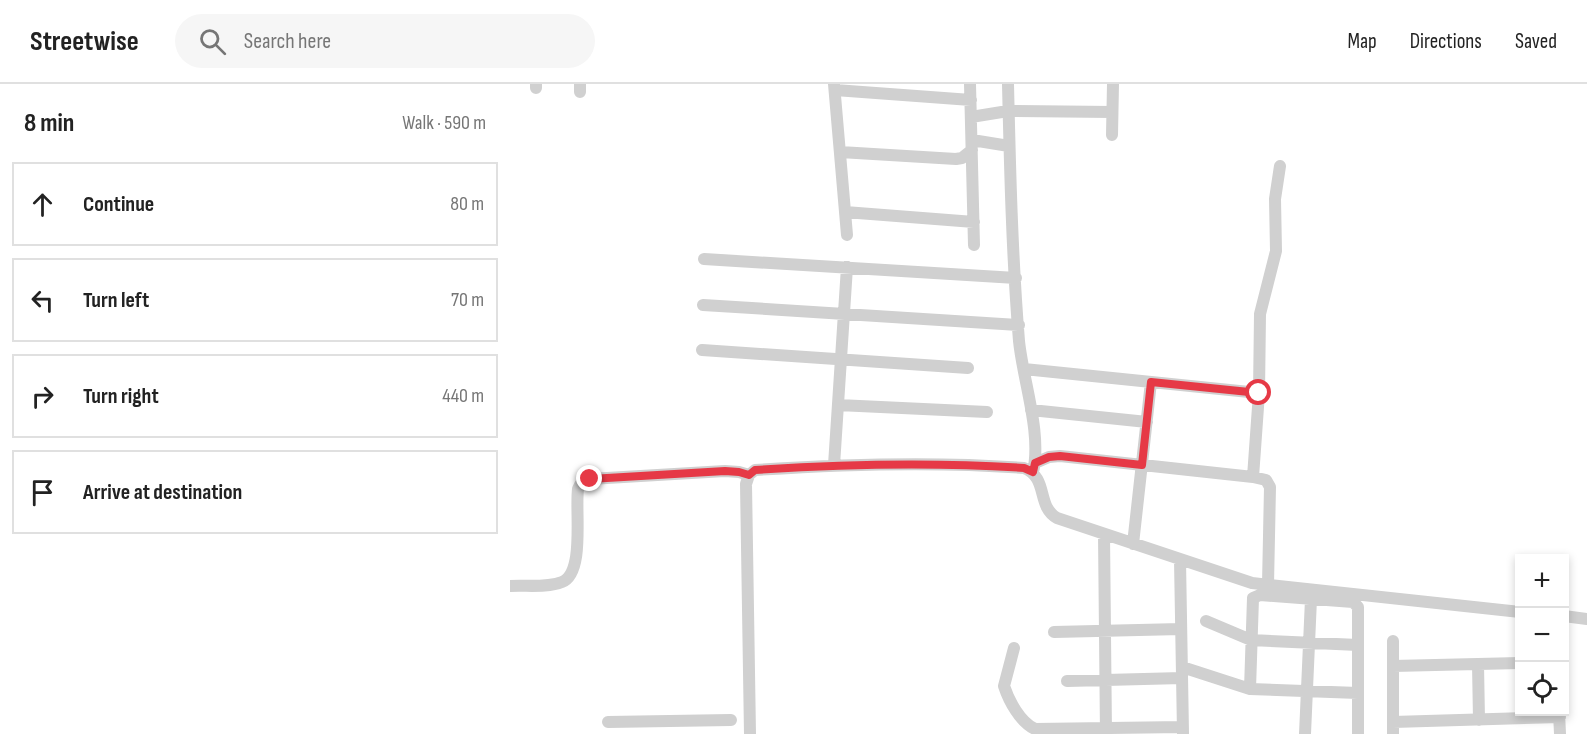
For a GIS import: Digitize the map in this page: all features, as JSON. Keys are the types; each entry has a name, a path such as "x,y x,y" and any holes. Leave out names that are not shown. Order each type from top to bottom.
{"street":[{"path":"970,84 974,245"},
{"path":"1008,84 1018,325 1031,410 1034,468 1047,508 1052,515 1245,581 1515,611"},
{"path":"1112,135 1113,84"},
{"path":"847,235 835,87 971,100"},
{"path":"972,117 1008,111 1112,112"},
{"path":"972,145 1009,146"},
{"path":"840,152 956,159 962,158 972,145"},
{"path":"1253,477 1259,393 1260,314 1276,251 1275,199 1280,166"},
{"path":"845,212 974,222"},
{"path":"704,260 1016,278"},
{"path":"834,465 847,267"},
{"path":"703,305 1018,325"},
{"path":"702,350 968,368"},
{"path":"1024,369 1259,393"},
{"path":"1133,544 1151,382"},
{"path":"838,405 987,412"},
{"path":"1031,410 1147,422"},
{"path":"750,734 746,484 749,475 755,470 834,465 928,464 1034,468 1049,457 1060,456 1253,477 1266,480 1270,487 1268,585"},
{"path":"510,586 561,582 573,572 576,560 577,496 580,485 584,482 599,478 725,471 749,475"},
{"path":"1104,534 1107,631 1106,731"},
{"path":"1014,648 1004,686 1026,724 1035,729 1183,730 1180,560"},
{"path":"1250,689 1252,601 1256,596 1353,602 1358,607 1358,734"},
{"path":"1305,734 1311,599"},
{"path":"1569,617 1587,619"},
{"path":"1206,621 1251,640 1358,645"},
{"path":"1054,632 1181,630"},
{"path":"1393,641 1393,728 1532,716"},
{"path":"1393,666 1515,663"},
{"path":"1478,664 1479,720"},
{"path":"1067,681 1182,673 1250,689 1358,693"},
{"path":"1559,716 1560,734"},
{"path":"608,722 667,728 731,720"}],"route":[{"path":"590,479 732,470 749,475 755,470 834,465 928,464 1024,468 1033,472 1035,463 1054,456 1142,465 1151,382 1259,393"}]}
